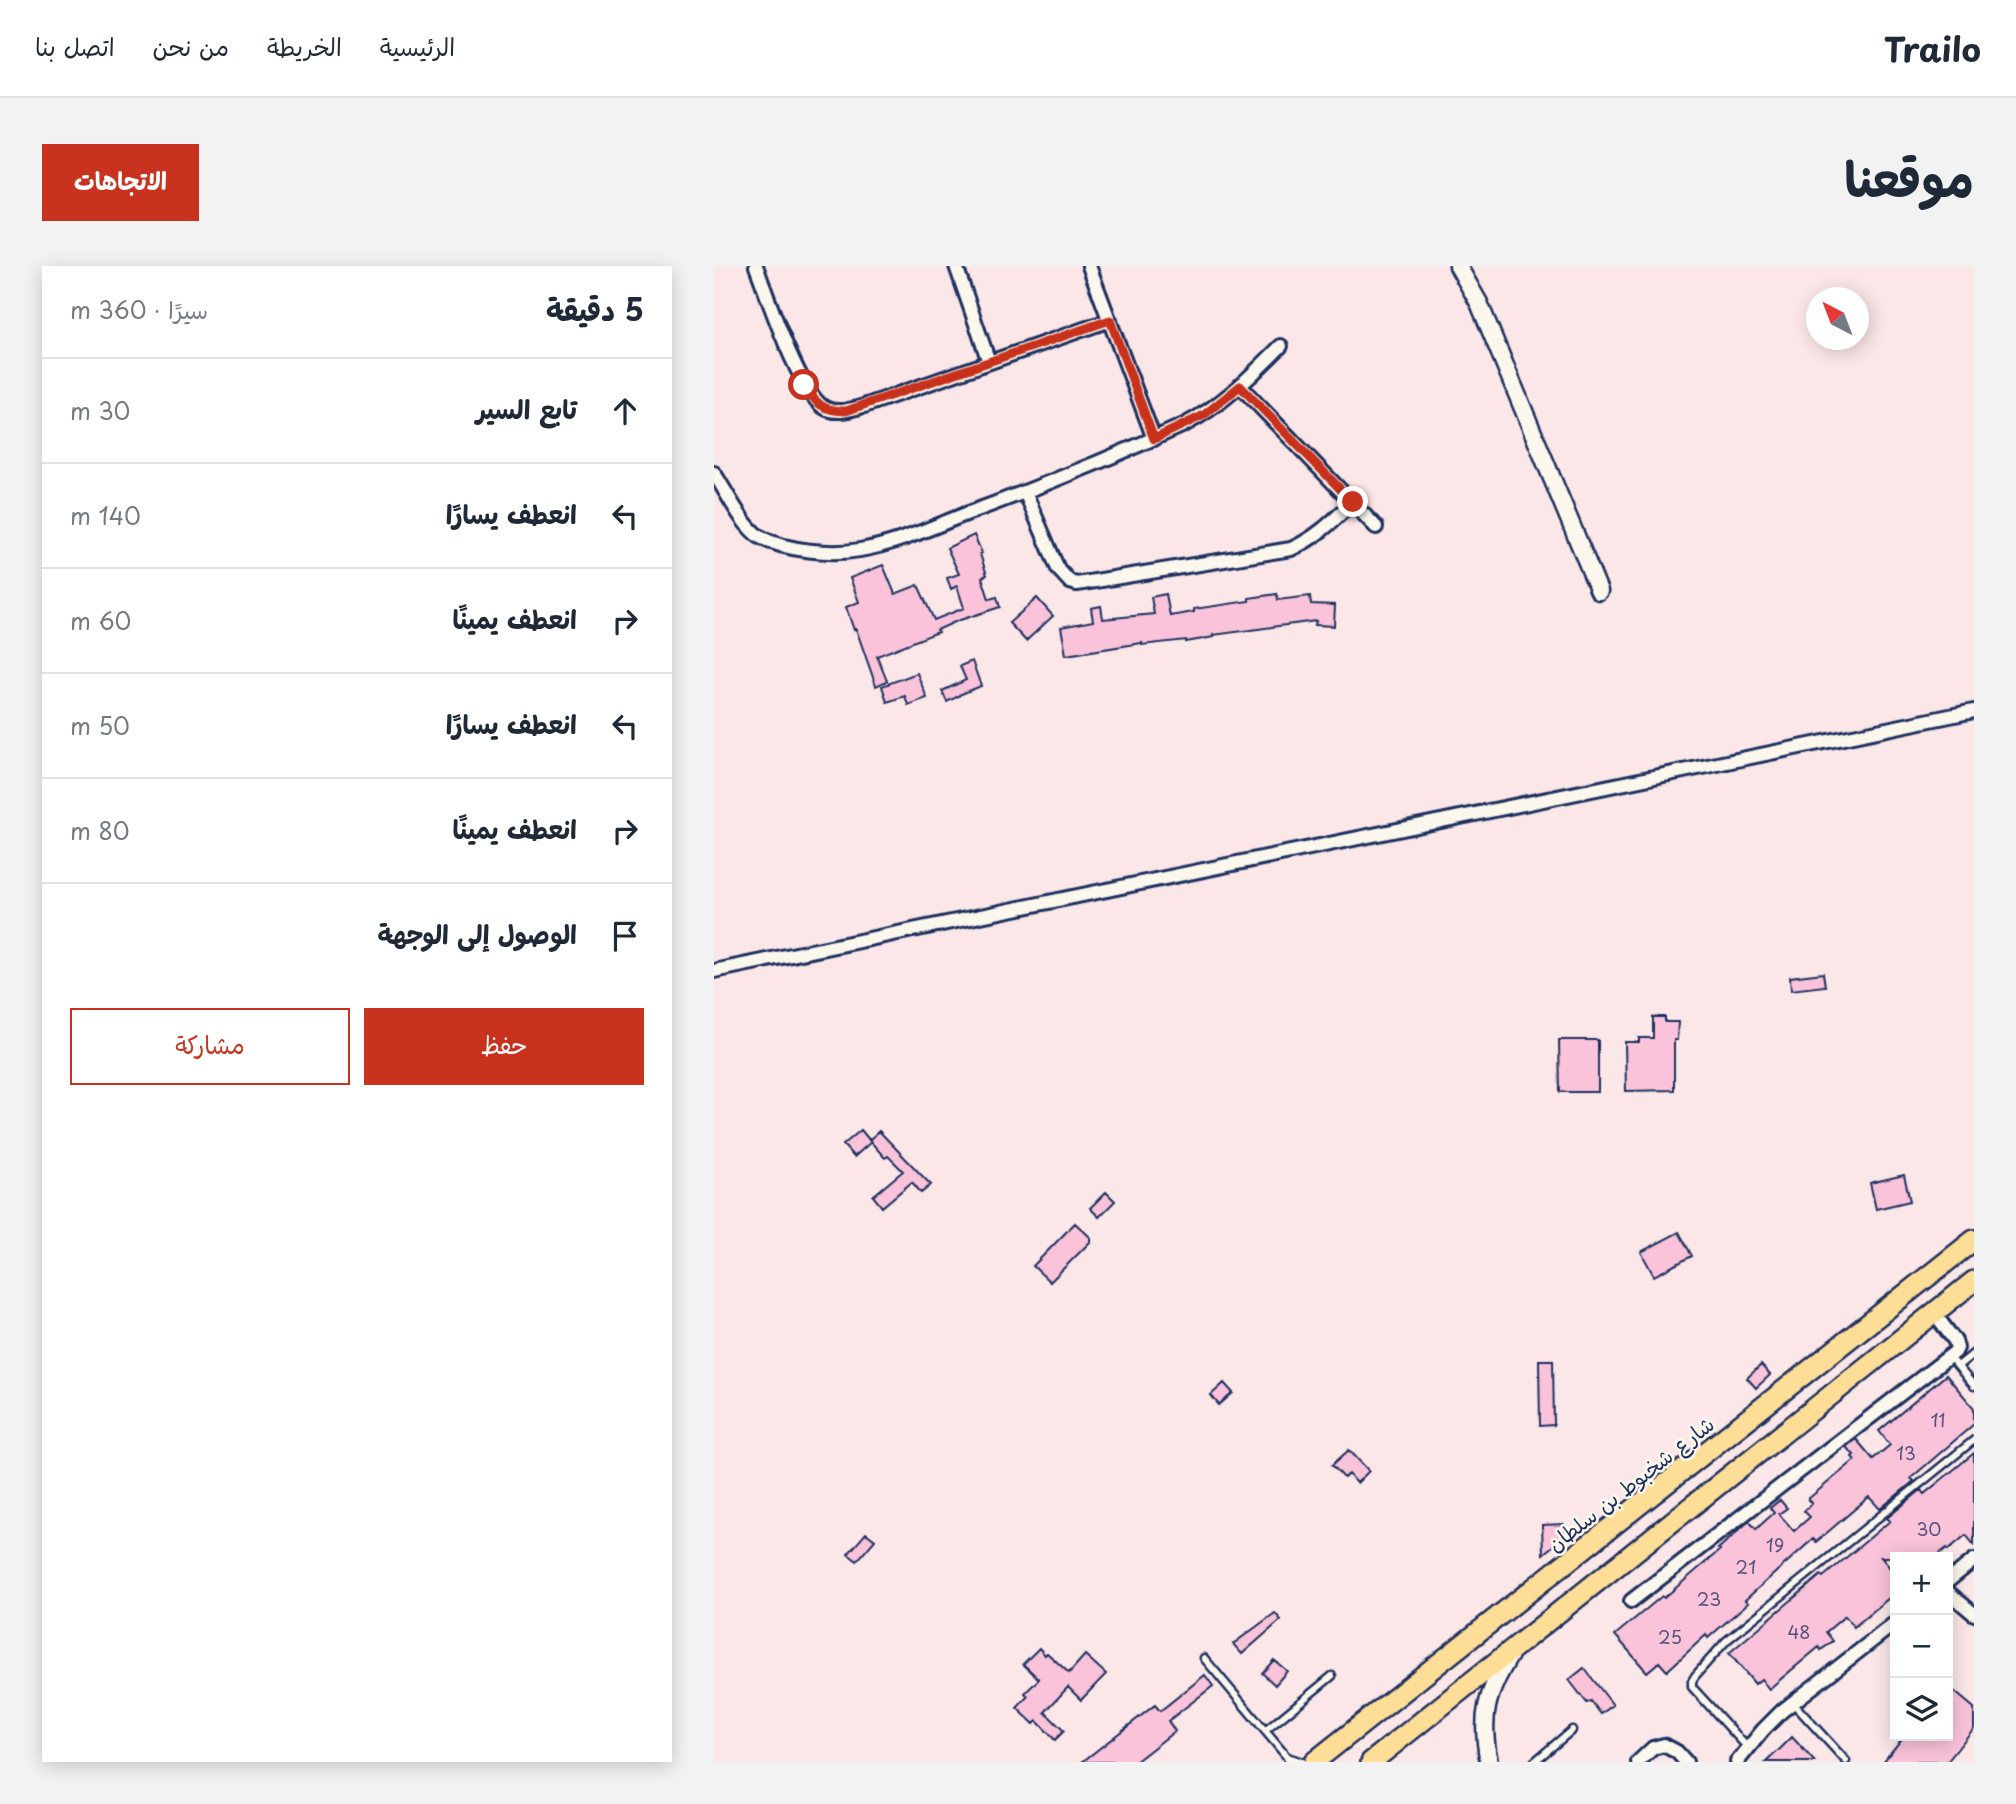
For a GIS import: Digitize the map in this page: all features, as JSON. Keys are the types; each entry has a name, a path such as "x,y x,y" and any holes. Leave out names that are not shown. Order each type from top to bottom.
{"main road":[{"name":"شارع شخبوط بن سلطان","path":"1314,1762 1974,1240"},
{"path":"1371,1762 1974,1281"}],"street":[{"path":"756,266 804,385 818,403 827,409 846,411 1110,320"},
{"path":"956,266 989,362"},
{"path":"1089,266 1154,439"},
{"path":"1458,266 1479,303 1599,591"},
{"path":"714,473 720,488 748,528 764,539 806,550 843,552 877,547 1025,492 1154,439 1204,415 1240,386 1281,346"},
{"path":"1240,386 1376,527"},
{"path":"1025,492 1058,569 1070,582 1077,584 1291,549 1308,542 1353,502"},
{"path":"714,971 1974,711"},
{"path":"1631,1601 1954,1361 1956,1344 1934,1313"},
{"path":"1953,1577 1974,1560"},
{"path":"1953,1596 1974,1614"},
{"path":"1737,1762 1774,1718 1890,1627"},
{"path":"1489,1762 1485,1742 1488,1697 1514,1648"},
{"path":"1638,1762 1653,1748 1664,1745 1677,1752 1686,1762"}],"lane":[{"path":"1974,1353 1954,1361 1974,1386"},
{"path":"1748,1748 1692,1686 1695,1675 1726,1641 1974,1440"},
{"path":"1204,1658 1287,1760 1303,1762"},
{"path":"1265,1731 1332,1676"},
{"path":"1793,1703 1846,1761"},
{"path":"1534,1762 1572,1730"}],"building":[{"path":"974,535 982,553 980,554 987,575 982,577 989,599 997,597 1000,607 957,621 937,630 938,632 877,656 887,681 876,686 846,607 859,602 850,578 883,565 895,594 918,585 934,620 964,608 957,586 951,589 947,578 959,574 947,548"},
{"path":"1166,594 1170,616 1277,594 1278,600 1310,596 1311,604 1335,605 1334,626 1315,625 1316,621 1213,635 1214,637 1186,642 1142,643 1066,655 1061,627 1093,621 1091,608 1101,606 1103,619 1154,614 1151,597"},
{"path":"1037,598 1053,616 1026,641 1009,623"},
{"path":"972,661 981,686 947,702 942,691 966,680 960,666"},
{"path":"917,673 927,698 908,705 905,696 887,702 882,686"},
{"path":"1823,973 1825,986 1791,990 1790,977"},
{"path":"1653,1017 1665,1017 1665,1022 1678,1022 1677,1040 1674,1040 1674,1090 1626,1091 1625,1042 1653,1038"},
{"path":"1559,1040 1598,1040 1598,1092 1560,1092"},
{"path":"861,1130 871,1142 854,1157 843,1145"},
{"path":"879,1131 931,1185 921,1193 912,1182 882,1207 873,1196 903,1171 888,1156 885,1158 869,1140"},
{"path":"1904,1175 1910,1201 1876,1209 1870,1183"},
{"path":"1106,1192 1115,1201 1099,1217 1090,1208"},
{"path":"1075,1223 1090,1237 1090,1242 1050,1282 1033,1266"},
{"path":"1679,1232 1692,1256 1654,1276 1641,1252"},
{"path":"1539,1360 1553,1360 1554,1425 1540,1426"},
{"path":"1761,1365 1770,1375 1756,1388 1747,1378"},
{"path":"1946,1375 1974,1408 1974,1424 1911,1478 1914,1481 1880,1509 1869,1497 1816,1542 1813,1539 1745,1600 1748,1603 1708,1638 1706,1635 1667,1671 1659,1662 1647,1672 1615,1635 1662,1596 1664,1598 1749,1521 1756,1529 1774,1513 1770,1508 1780,1500 1787,1508 1779,1514 1794,1531 1810,1517 1804,1511 1812,1503 1808,1499 1855,1460 1846,1447 1856,1439 1873,1459 1890,1445 1879,1431"},
{"path":"1224,1383 1233,1393 1219,1405 1211,1395"},
{"path":"1349,1450 1369,1471 1357,1483 1349,1474 1344,1478 1332,1465"},
{"path":"1974,1453 1974,1545 1966,1535 1942,1552 1890,1552 1890,1557 1881,1557 1890,1568 1890,1597 1854,1627 1845,1616 1826,1632 1833,1641 1821,1650 1819,1647 1769,1689 1761,1679 1755,1684 1729,1653 1890,1521 1887,1518 1921,1490 1924,1494"},
{"path":"1564,1524 1565,1536 1543,1554 1542,1525"},
{"path":"866,1533 875,1540 857,1561 848,1554"},
{"path":"1275,1613 1281,1620 1242,1654 1233,1644"},
{"path":"1039,1648 1069,1673 1085,1655 1106,1674 1081,1700 1068,1687 1045,1712 1064,1731 1055,1740 1037,1721 1034,1724 1017,1708 1028,1696 1025,1693 1039,1679 1023,1664"},
{"path":"1274,1660 1287,1671 1275,1685 1262,1673"},
{"path":"1584,1668 1613,1705 1601,1714 1591,1701 1587,1703 1569,1680"},
{"path":"1205,1675 1213,1686 1168,1721 1175,1731 1135,1762 1082,1762 1155,1705 1160,1711"},
{"path":"1953,1690 1974,1708 1974,1728 1947,1762 1883,1762 1900,1741 1953,1741"},
{"path":"1792,1737 1815,1762 1766,1762 1781,1748"}],"route":[{"path":"804,385 811,396 827,409 846,411 1110,320 1154,439 1204,415 1240,386 1353,502"}]}
